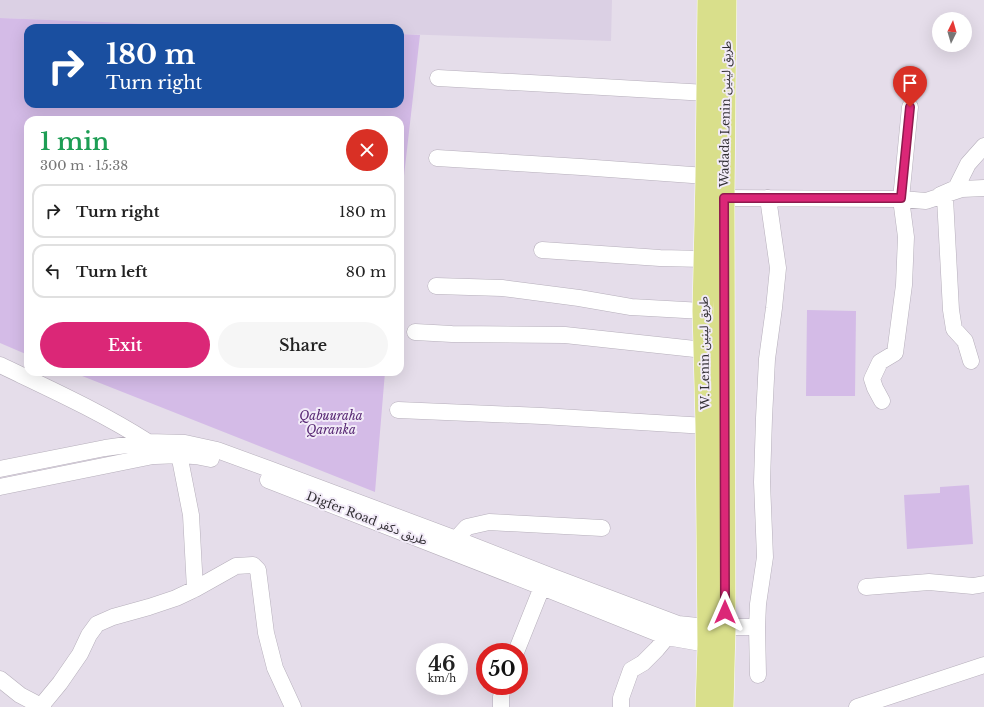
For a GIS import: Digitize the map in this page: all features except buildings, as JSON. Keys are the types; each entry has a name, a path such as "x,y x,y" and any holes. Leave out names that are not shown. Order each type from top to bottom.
{"main road":[{"name":"W. Lenin طريق لينين","path":"706,707 716,636 706,426 703,311 708,0"},
{"name":"Wadada Lenin طريق لينين","path":"723,707 716,636 726,0"}],"street":[{"path":"438,78 707,93"},
{"path":"882,401 872,379 880,362 895,353 904,285 906,237 901,198 910,107"},
{"path":"724,198 901,198 926,201 956,188 968,164 984,146"},
{"path":"437,158 706,176"},
{"path":"940,195 962,189 984,188"},
{"path":"940,195 945,198 951,310 954,329 965,341 971,361"},
{"path":"758,675 758,604 765,557 762,482 764,418 767,359 778,268 768,198"},
{"path":"542,250 660,258 704,259"},
{"path":"436,286 502,288 579,298 631,307 703,311"},
{"path":"415,332 452,334 565,335 704,350"},
{"path":"0,365 66,396 148,442"},
{"path":"398,410 542,416 706,426"},
{"name":"Digfer Road طريق دكفر","path":"0,469 105,448 148,442 185,443 217,450 678,624 716,636"},
{"path":"179,454 191,515 194,589"},
{"name":"Digfer Road طريق دكفر","path":"0,488 147,457 179,454 199,456 228,464 667,637 716,636"},
{"path":"456,539 467,527 489,522 602,528"},
{"path":"0,679 20,695 42,706 80,654 89,635 97,624 113,617 176,598 236,566 253,565 258,570 266,633 275,668 293,707"},
{"path":"866,586 929,582 973,586 984,584"},
{"path":"520,643 542,587"},
{"path":"716,636 757,626"},
{"path":"621,707 621,698 631,670 643,663 667,637"},
{"path":"857,707 984,665"},
{"path":"501,695 501,707"}],"shaded area":[{"path":"0,0 612,0 611,41 404,34 404,24 153,24 0,18"}],"green space":[{"path":"0,18 153,24 24,24 24,108 404,108 404,34 420,35 404,176 404,116 24,116 24,353 0,343"},
{"path":"807,310 856,311 855,396 806,396"},
{"name":"Qabuuraha Qaranka","path":"82,376 385,376 375,492"},
{"path":"969,485 973,544 907,549 904,495 940,493 940,487"}],"route":[{"path":"725,612 724,198 901,198 910,107"}]}
